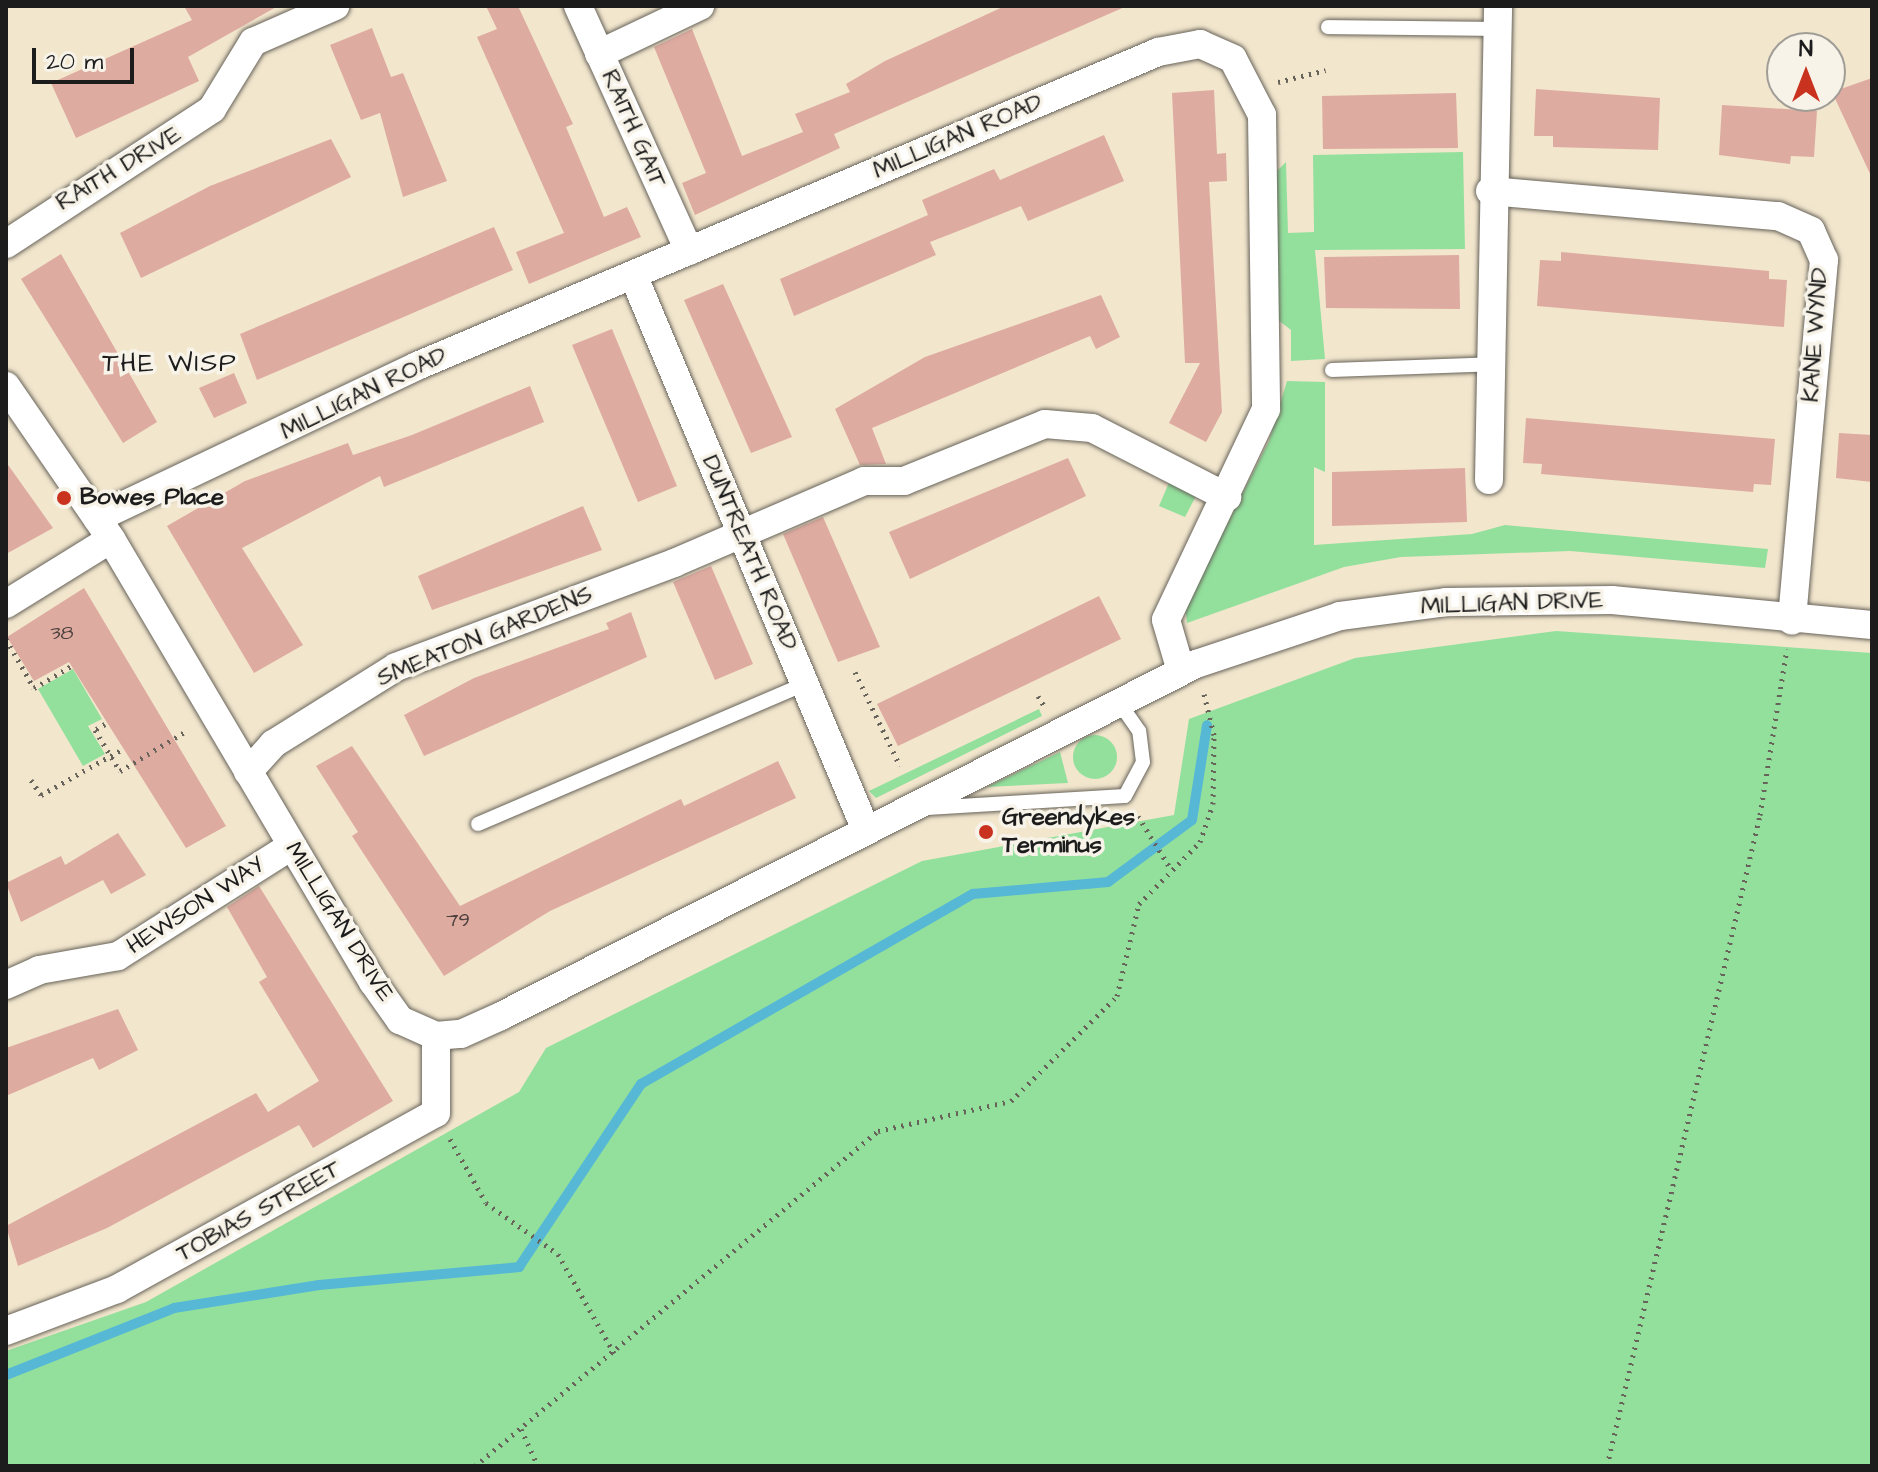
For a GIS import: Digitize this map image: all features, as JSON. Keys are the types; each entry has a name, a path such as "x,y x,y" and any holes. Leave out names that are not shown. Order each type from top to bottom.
{"street":[{"name":"RAITH DRIVE","path":"6,244 212,109 253,42 335,6"},
{"name":"RAITH GAIT","path":"578,6 689,251"},
{"path":"599,54 700,6"},
{"path":"1489,480 1492,364 1490,191 1496,18"},
{"name":"MILLIGAN ROAD","path":"104,529 417,366 634,277 1158,52 1200,44 1221,50 1254,89 1262,115 1266,409 1227,497 1166,620 1189,668"},
{"name":"KANE WYND","path":"1490,191 1778,216 1811,231 1824,260 1792,621"},
{"name":"DUNTREATH ROAD","path":"634,277 865,828"},
{"name":"MILLIGAN DRIVE","path":"6,386 104,529 291,846 400,1020 436,1036"},
{"name":"SMEATON GARDENS","path":"248,772 273,744 396,667 864,481 904,481 1045,424 1092,428 1227,497"},
{"path":"6,604 104,529"},
{"name":"MILLIGAN DRIVE","path":"906,809 1189,668 1340,616 1446,602 1612,600 1792,621 1872,625"},
{"path":"436,1113 436,1036 461,1034 501,1016 906,809"},
{"name":"HEWSON WAY","path":"6,985 39,970 118,956 291,846"},
{"name":"TOBIAS STREET","path":"6,1331 117,1289 436,1113"}],"lane":[{"path":"1328,27 1496,18"},
{"path":"1332,370 1492,364"},
{"path":"478,824 805,684"},
{"path":"906,809 1125,796 1143,762 1139,731 1119,702"}],"path":[{"path":"1254,89 1326,70"},
{"path":"1607,1466 1760,815 1792,621"},
{"path":"6,639 34,688 71,666"},
{"path":"475,1466 878,1131 1011,1101 1117,996 1139,904 1169,866 1200,842 1213,804 1214,735 1189,668"},
{"path":"855,672 900,766"},
{"path":"105,724 95,730 120,771 214,713"},
{"path":"31,780 41,795 121,750"},
{"path":"1125,796 1169,866"},
{"path":"436,1113 486,1203 550,1247 614,1353"},
{"path":"521,1429 538,1466"}],"green space":[{"path":"1463,152 1465,249 1315,250 1325,359 1291,361 1291,330 1273,316 1271,177 1286,162 1288,233 1314,232 1313,155"},
{"path":"1287,381 1325,382 1325,472 1314,467 1314,545 1472,534 1505,525 1768,549 1765,568 1570,551 1401,557 1344,567 1187,623 1185,607 1269,441"},
{"path":"1171,478 1196,496 1185,517 1159,506"},
{"path":"1556,631 1872,653 1872,1466 6,1466 6,1351 146,1302 519,1092 546,1048 922,861 1174,815 1189,719 1355,658"},
{"path":"73,669 102,719 88,726 105,754 83,766 38,689"},
{"path":"1039,709 1042,716 876,798 869,791"},
{"path":"1095,735 1110,742 1117,757 1110,772 1095,779 1080,772 1073,757 1080,742"},
{"path":"1060,752 1068,783 987,787"}],"building":[{"path":"184,6 278,6 188,57 199,81 76,138 51,83 192,20"},
{"path":"486,6 518,6 573,124 566,127 604,217 627,207 641,237 529,284 516,252 564,233 477,37 497,29"},
{"path":"1005,6 1127,6 834,134 840,148 695,215 682,183 706,173 654,47 692,29 742,156 803,132 795,114 850,92 846,84 885,61"},
{"path":"372,28 391,77 403,73 447,181 403,197 380,113 361,120 330,45"},
{"path":"1872,78 1872,178 1841,112 1846,112 1846,87"},
{"path":"1536,89 1660,98 1658,150 1553,147 1553,136 1534,136"},
{"path":"1214,90 1217,154 1226,153 1227,181 1209,182 1222,412 1206,442 1169,423 1200,363 1185,363 1172,93"},
{"path":"1456,93 1458,148 1323,149 1322,96"},
{"path":"1722,105 1766,108 1766,112 1817,112 1814,157 1791,156 1790,164 1719,155"},
{"path":"1104,135 1124,181 1028,221 1021,206 930,242 936,255 794,316 780,279 928,215 922,200 994,169 1000,180"},
{"path":"331,139 351,177 141,278 120,233 210,186"},
{"path":"494,227 513,270 257,380 240,334"},
{"path":"1561,252 1769,271 1769,279 1787,280 1784,327 1537,306 1540,260 1561,261"},
{"path":"61,254 157,422 123,443 21,279"},
{"path":"1459,255 1460,309 1326,308 1324,257"},
{"path":"723,284 792,437 751,453 684,300"},
{"path":"1101,295 1120,337 1096,349 1090,336 872,428 886,464 860,465 835,409 925,357"},
{"path":"612,329 677,486 638,502 572,345"},
{"path":"234,373 247,403 214,418 199,388"},
{"path":"530,386 544,422 384,487 380,476 242,548 303,645 254,673 167,526 245,481 348,443 353,455 412,435"},
{"path":"1526,418 1775,439 1771,485 1754,484 1753,492 1541,474 1542,464 1523,463"},
{"path":"1839,433 1872,435 1872,482 1836,478"},
{"path":"1068,458 1086,496 910,579 889,532"},
{"path":"6,462 53,528 6,554"},
{"path":"1465,468 1467,522 1332,526 1332,472"},
{"path":"583,506 602,550 432,610 418,576"},
{"path":"823,517 880,647 838,662 783,534"},
{"path":"711,566 753,664 715,680 673,582"},
{"path":"84,588 226,826 186,848 69,662 34,681 7,637"},
{"path":"1099,596 1121,639 898,746 877,704"},
{"path":"631,612 647,657 424,756 404,715 474,678 609,629 606,623"},
{"path":"352,746 460,906 681,799 684,806 778,761 796,798 550,911 444,976 352,836 358,832 316,766"},
{"path":"118,833 146,875 111,894 103,880 21,922 6,883 61,856 65,865"},
{"path":"259,886 393,1101 313,1148 299,1125 107,1228 18,1266 6,1226 256,1093 268,1112 319,1081 259,982 267,977 227,907"},
{"path":"118,1009 138,1050 99,1070 93,1058 6,1096 6,1048"}],"waterway":[{"path":"6,1375 174,1308 319,1285 519,1267 641,1084 973,894 1108,882 1192,820 1207,725"}],"place":[{"name":"Bowes Place","path":"64,498"},
{"name":"Greendykes Terminus","path":"986,832"}],"district":[{"name":"THE WISP","path":"170,364"}]}
